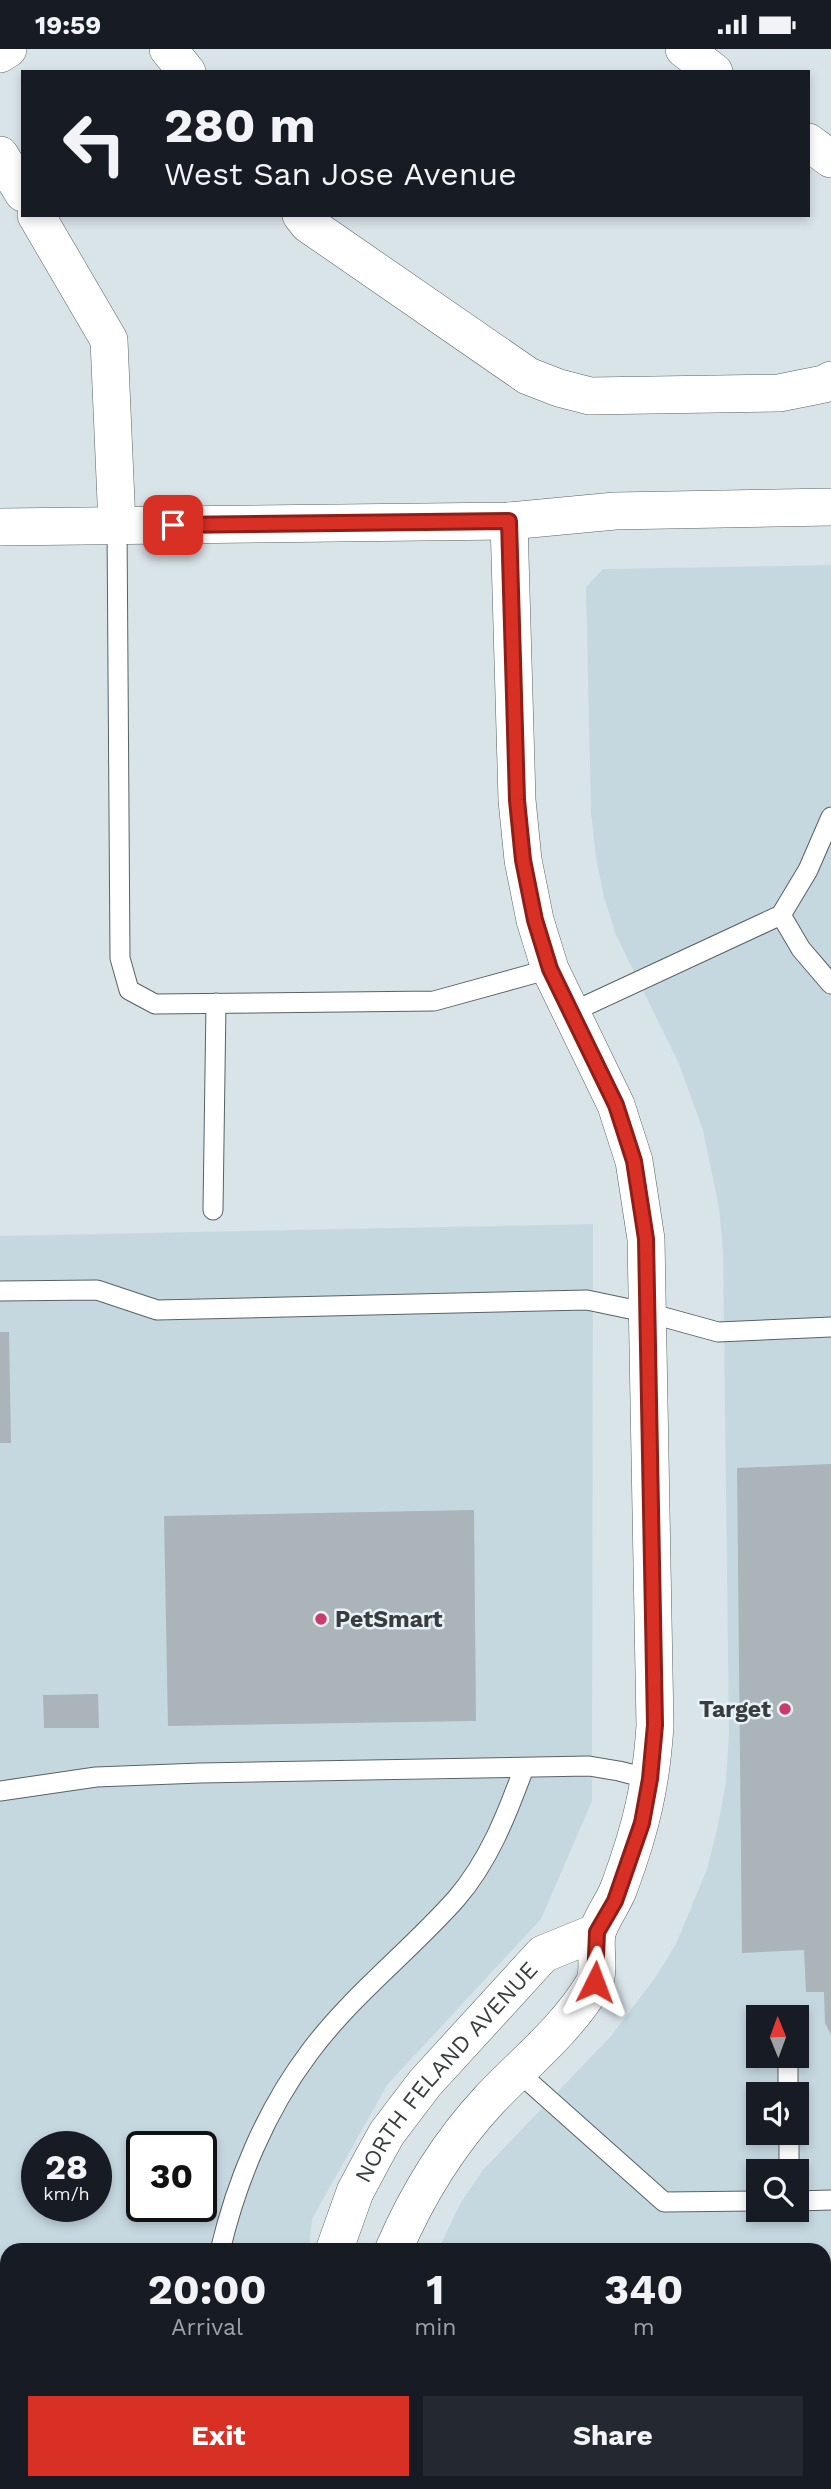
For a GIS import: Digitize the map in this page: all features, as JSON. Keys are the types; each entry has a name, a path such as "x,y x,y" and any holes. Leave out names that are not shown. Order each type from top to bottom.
{"street":[{"path":"0,54 8,49"},
{"path":"169,49 185,70"},
{"path":"684,49 711,70"},
{"path":"810,143 831,159"},
{"path":"0,155 21,191"},
{"path":"37,217 109,340 117,525"},
{"path":"303,217 309,224 528,376 559,389 590,396 779,393 824,384 831,380"},
{"path":"0,527 509,521 615,511 831,507"},
{"name":"NORTH FELAND AVENUE","path":"397,2243 408,2217 453,2143 565,2021 595,1982 597,1932 615,1901 642,1823 650,1779 655,1725 646,1239 634,1161 616,1105 550,969 535,920 523,860 518,812 509,521"},
{"name":"NORTH FELAND AVENUE","path":"337,2243 355,2192 377,2151 387,2133 425,2083 543,1954 597,1932"}],"lane":[{"path":"117,525 120,958 129,990 155,1004 434,1001 550,969"},
{"path":"572,1012 781,915 807,870 831,817"},
{"path":"781,915 801,949 831,985"},
{"path":"214,1210 216,1003"},
{"path":"0,1291 97,1290 157,1310 587,1300 718,1332 831,1327"},
{"path":"222,2243 227,2220 248,2162 291,2080 309,2052 344,2012 457,1898 481,1865 498,1833 524,1767"},
{"path":"0,1791 96,1777 524,1767 604,1768 650,1779"},
{"path":"517,2071 664,2202 746,2201"},
{"path":"809,2201 831,2200"}],"shaded area":[{"path":"831,565 831,2243 441,2243 460,2204 483,2170 611,2036 655,1978 676,1944 707,1869 726,1782 729,1733 723,1251 719,1208 703,1130 679,1064 616,935 596,858 591,812 586,587 603,569"},
{"path":"593,1224 592,1801 541,1919 387,2085 312,2219 310,2243 0,2243 0,1236"}],"building":[{"path":"0,1332 9,1332 11,1443 0,1443"},
{"name":"Target","path":"831,1464 831,2035 825,2023 824,1992 806,1992 804,1950 742,1953 737,1468"},
{"name":"PetSmart","path":"474,1510 476,1721 168,1726 164,1516"},
{"path":"98,1694 99,1728 44,1728 43,1695"}],"place":[{"name":"PetSmart","path":"321,1619"},
{"name":"Target","path":"785,1709"}],"route":[{"path":"173,525 509,521 517,800 523,860 535,920 550,969 616,1105 634,1161 646,1239 655,1725 647,1802 615,1901 597,1932 595,1982"}]}
